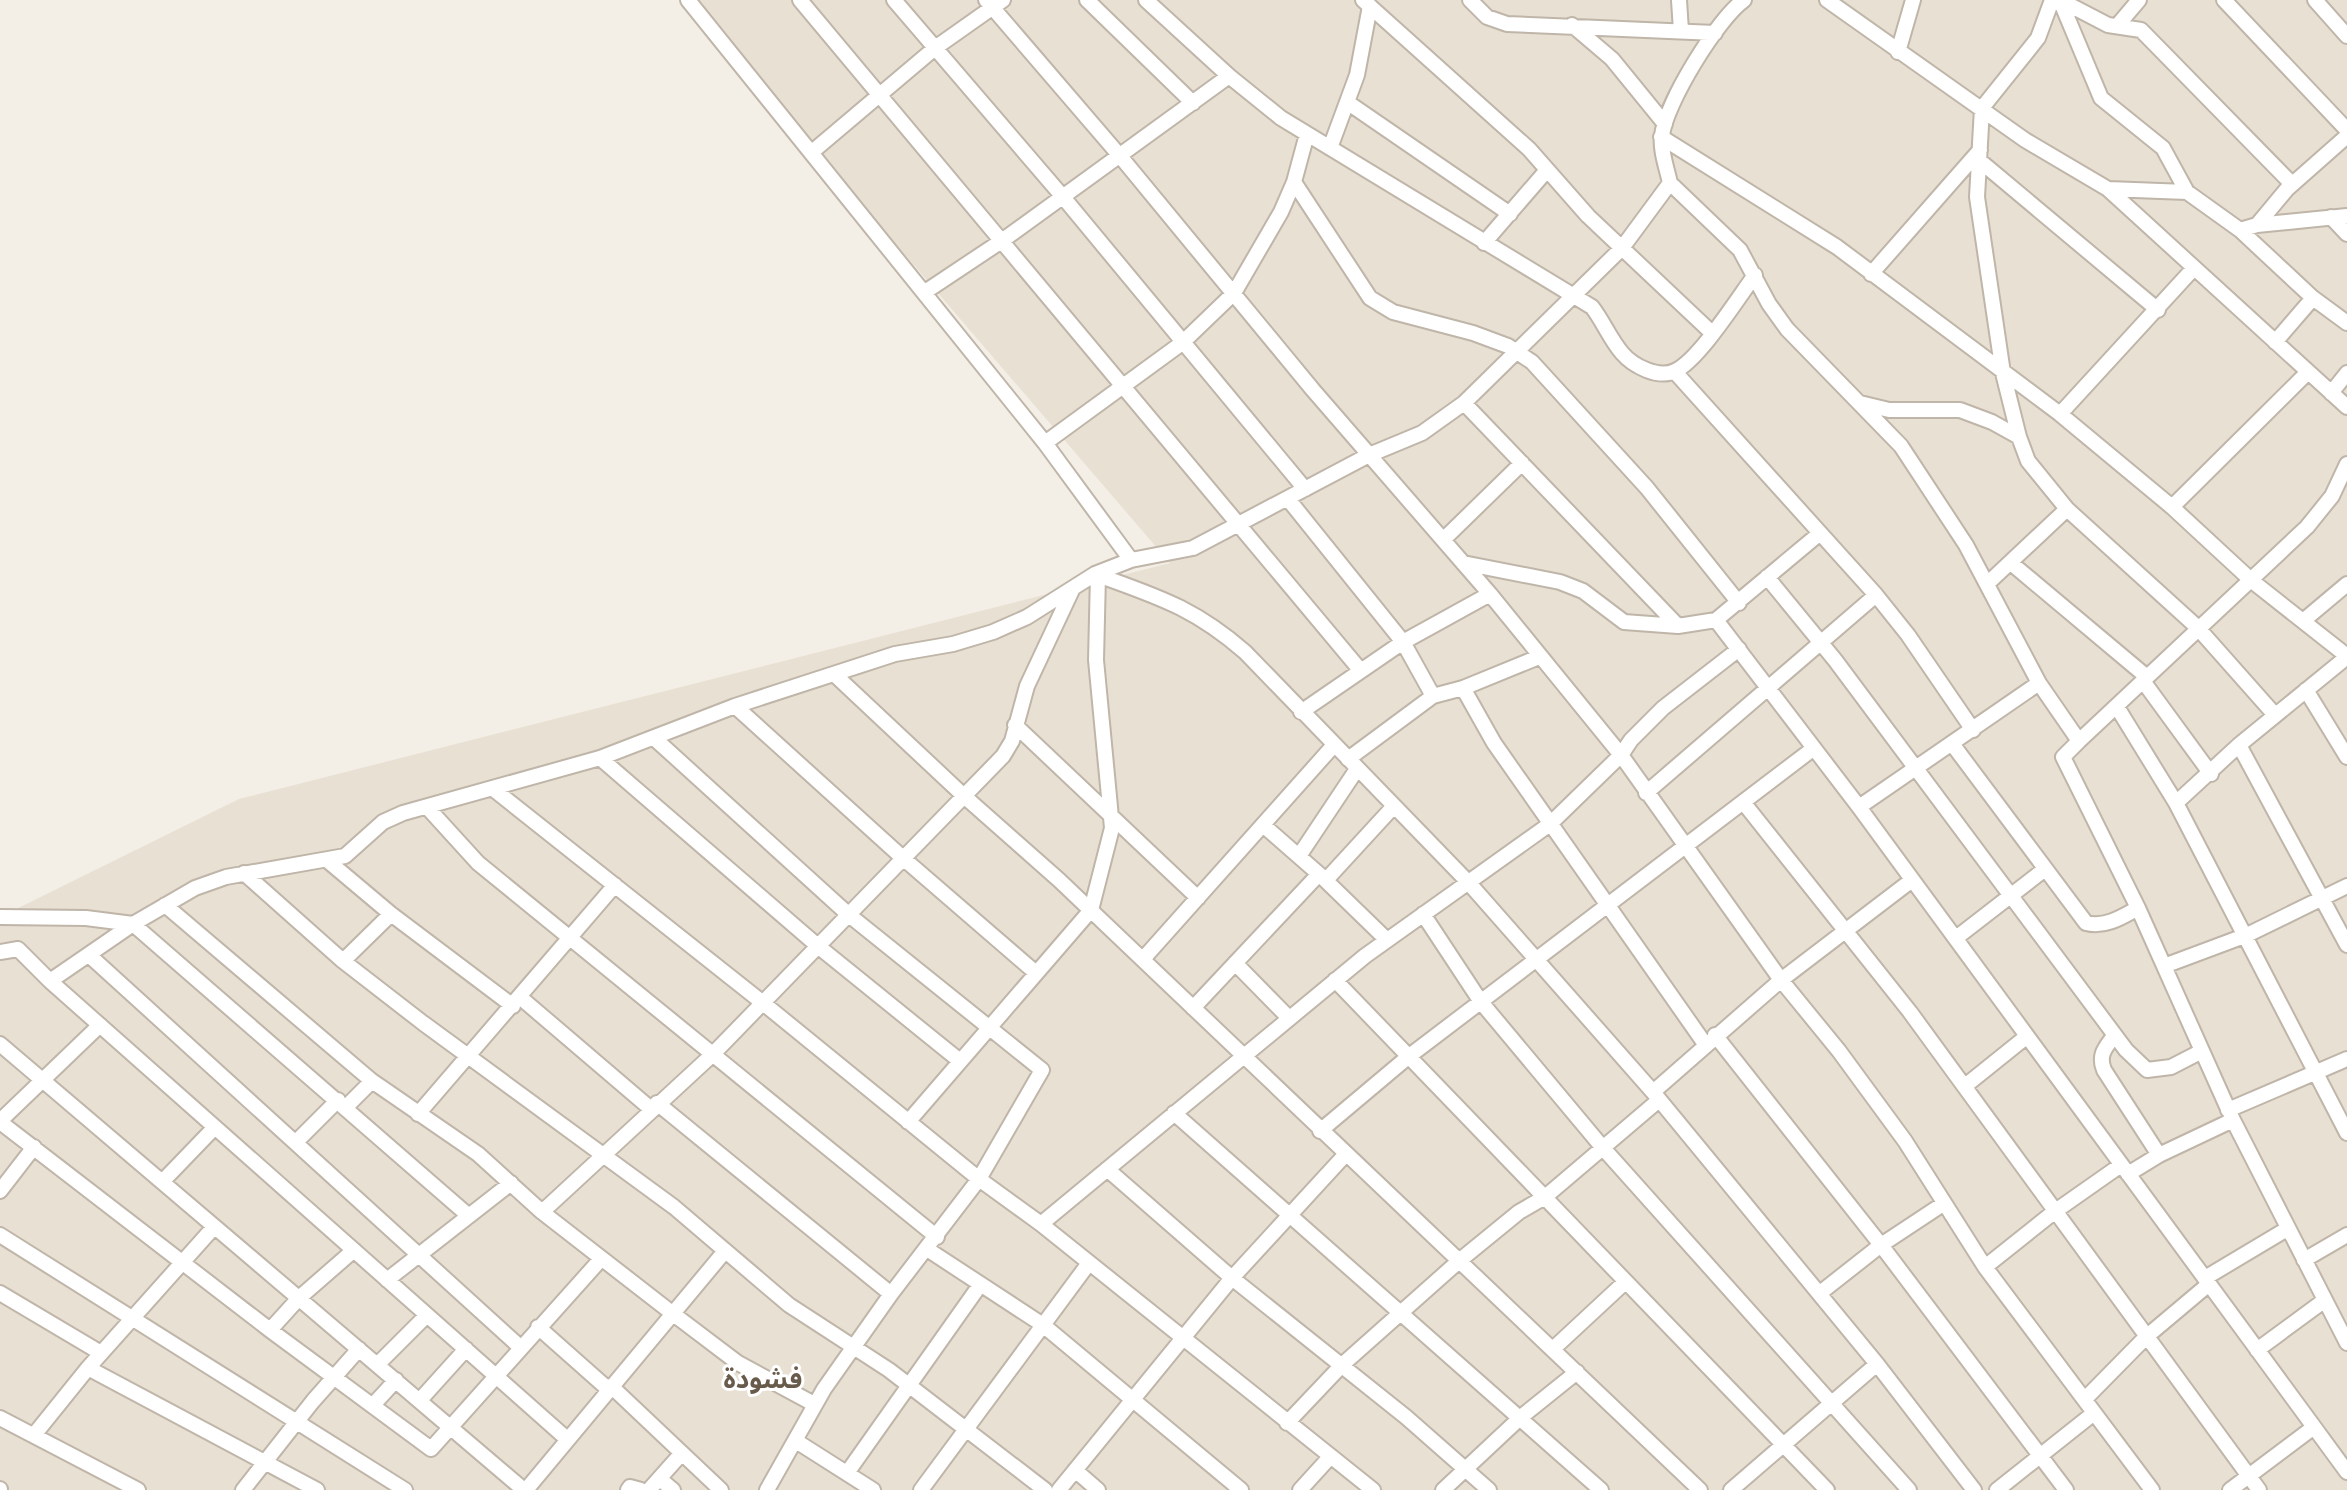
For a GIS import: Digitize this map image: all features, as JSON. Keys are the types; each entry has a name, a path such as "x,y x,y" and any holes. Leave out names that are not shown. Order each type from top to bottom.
{"street":[{"path":"688,0 1045,443 1131,560"},
{"path":"800,0 1241,524 1361,671"},
{"path":"894,0 1063,197 1305,489"},
{"path":"1087,0 1193,103"},
{"path":"1146,0 1228,76 1281,118 1592,307 1622,353 1637,366 1657,373 1675,372 1712,333 1755,275"},
{"path":"1470,0 1488,17 1507,24 1715,33"},
{"path":"1679,0 1681,31"},
{"path":"1744,0 1733,8 1715,33 1673,99 1663,130 1670,183 1740,250 1769,304 1787,329 1901,446 1966,545 2039,682 2079,741"},
{"path":"1827,0 2025,140 2108,189 2347,407"},
{"path":"1898,52 1913,0"},
{"path":"2052,0 2038,38 1982,108 1977,197 2003,373 2020,437 2028,461 2067,509 2197,627 2275,716"},
{"path":"2292,184 2147,35 2135,27 2118,26 2076,11 2060,0 2101,98 2163,148 2187,192 2240,230 2313,298 2347,323"},
{"path":"2118,26 2139,0"},
{"path":"2224,0 2347,130"},
{"path":"2315,0 2347,36"},
{"path":"811,152 935,48 994,3 1369,455 1490,594 1621,755 1781,980 1898,1131 1985,1268 2152,1490"},
{"path":"1330,148 1357,75 1367,3"},
{"path":"1367,3 1482,104 1622,248 1712,333"},
{"path":"1572,25 1612,59 1663,130 1837,247 2060,414 2172,507 2252,581 2347,657 2239,746 2176,803"},
{"path":"925,292 1121,156 1228,76"},
{"path":"1347,102 1510,214"},
{"path":"1045,443 1182,343 1234,293 1281,212 1294,182 1307,134"},
{"path":"2257,225 2292,184 2347,136"},
{"path":"1871,274 1980,156"},
{"path":"1980,156 2158,310"},
{"path":"1484,243 1547,170"},
{"path":"1294,182 1370,298 1392,312 1473,333 1518,352 1532,362 1647,488 1738,603"},
{"path":"50,981 133,924 195,888 244,873 328,861 345,856 383,822 600,758 735,706 895,654 953,644 993,632 1027,617 1096,575 1131,560 1194,548 1369,455 1422,433 1464,403 1622,248 1670,183"},
{"path":"2108,189 2187,192"},
{"path":"2331,216 2347,234"},
{"path":"2240,230 2257,225 2347,216"},
{"path":"2060,414 2194,268"},
{"path":"2275,342 2313,298"},
{"path":"1675,372 1876,595 1908,635 1973,730"},
{"path":"2172,507 2308,372"},
{"path":"2331,393 2347,373"},
{"path":"1464,403 1678,626"},
{"path":"1859,403 1889,410 1959,410 1992,422 2020,437"},
{"path":"1444,539 1522,463"},
{"path":"2347,464 2332,496 2307,527 2252,581 2197,627 2063,757 2138,908 2231,1115 2347,1342"},
{"path":"1287,499 1403,642 1433,696"},
{"path":"1987,584 2067,509"},
{"path":"1463,563 1560,582 1583,591 1624,622 1678,626 1716,620 1819,534"},
{"path":"2011,563 2145,679 2211,774"},
{"path":"1096,575 1171,601 1212,624 1245,652 1468,882 1656,1096 1877,1364 1974,1490"},
{"path":"908,1122 1091,910 1109,844 1112,815 1104,756 1097,660 1096,575"},
{"path":"1767,577 1820,641 1917,769 2114,1037 2147,1070 2171,1067 2202,1051"},
{"path":"2303,621 2347,584"},
{"path":"542,1212 712,1055 1003,756 1012,741 1027,686 1074,587"},
{"path":"1301,712 1403,642 1490,594"},
{"path":"1646,793 1876,595"},
{"path":"1716,620 1859,807 2347,1472"},
{"path":"1041,1224 1335,980 1550,824 1621,755 1631,740 1663,708 1739,649"},
{"path":"1299,856 1339,801 1352,764 1433,696 1463,688 1539,657"},
{"path":"835,675 1091,910 1345,1155 1554,1348 1700,1490"},
{"path":"1859,807 1953,745 2039,682"},
{"path":"1463,688 1494,743 1606,906 1711,1040 1881,1245 2066,1490"},
{"path":"2306,690 2346,752"},
{"path":"735,706 904,859 1036,973"},
{"path":"2117,707 2176,803 2247,935 2347,1133"},
{"path":"1015,724 1198,898"},
{"path":"654,738 849,915 987,1029 1042,1070 979,1179 852,1346 814,1405 766,1490"},
{"path":"1143,959 1334,745"},
{"path":"1953,745 2086,923 2095,925 2117,920 2138,908"},
{"path":"2239,746 2347,945"},
{"path":"1320,1131 1408,1056 1814,748"},
{"path":"600,758 819,947 960,1061"},
{"path":"492,788 979,1179 1041,1224 1373,1490"},
{"path":"1744,802 1847,929 1965,1086 2054,1212 2259,1490"},
{"path":"1193,1008 1394,806"},
{"path":"427,807 465,851 937,1237"},
{"path":"1263,825 1323,877 1387,940"},
{"path":"328,861 391,914 517,1002 654,1106 891,1294"},
{"path":"1956,938 2045,869"},
{"path":"244,873 343,961 469,1058 674,1207 789,1305 909,1386 1045,1490"},
{"path":"1287,1423 1342,1365 1460,1261 1520,1212 1545,1197 1603,1148 1711,1040 1781,980 1912,880"},
{"path":"418,1114 469,1058 615,885"},
{"path":"2164,966 2247,935 2347,886"},
{"path":"165,905 372,1081 478,1154 542,1212 601,1259 738,1363 814,1405"},
{"path":"343,961 391,914"},
{"path":"1423,914 1481,1002 1603,1148 1909,1490"},
{"path":"0,917 86,918 133,924 469,1216"},
{"path":"0,952 18,949 50,981 567,1439"},
{"path":"90,956 520,1348"},
{"path":"1235,963 1289,1018"},
{"path":"1335,980 1826,1490"},
{"path":"100,1025 0,1122 184,1261 270,1330 335,1375 431,1449 601,1259"},
{"path":"1965,1086 2026,1037"},
{"path":"2114,1037 2103,1051 2101,1060 2104,1070 2159,1155"},
{"path":"0,1044 525,1490 725,1251"},
{"path":"1985,1268 2054,1212 2124,1170 2159,1155 2231,1115 2347,1059"},
{"path":"296,1142 372,1081"},
{"path":"1174,1112 1601,1490"},
{"path":"162,1182 215,1127"},
{"path":"0,1191 34,1147"},
{"path":"1059,1490 1232,1278 1345,1155"},
{"path":"1107,1169 1232,1278 1342,1365 1489,1490"},
{"path":"387,1280 511,1183"},
{"path":"1819,1293 1881,1245 1943,1204"},
{"path":"34,1435 88,1368 214,1227"},
{"path":"2085,1399 2146,1337 2207,1281 2287,1229"},
{"path":"0,1235 405,1490"},
{"path":"2304,1260 2347,1235"},
{"path":"927,1249 1043,1325 1132,1402 1241,1490"},
{"path":"270,1330 299,1298 354,1250"},
{"path":"923,1489 1089,1263"},
{"path":"1554,1348 1624,1283"},
{"path":"847,1474 980,1285"},
{"path":"0,1293 101,1353"},
{"path":"2257,1350 2325,1300"},
{"path":"378,1364 427,1315"},
{"path":"538,1328 609,1387 721,1490"},
{"path":"243,1490 296,1422 359,1349"},
{"path":"420,1400 466,1349"},
{"path":"1731,1490 1877,1364"},
{"path":"88,1368 317,1490"},
{"path":"1443,1490 1521,1417 1577,1371"},
{"path":"374,1404 396,1380"},
{"path":"1997,1490 2094,1413"},
{"path":"0,1418 138,1490"},
{"path":"2230,1490 2314,1427"},
{"path":"796,1441 873,1490"},
{"path":"649,1490 682,1453"},
{"path":"1300,1490 1330,1457"},
{"path":"1075,1470 1098,1490"},
{"path":"660,1479 673,1490"},
{"path":"628,1490 630,1487 641,1490"}],"shaded area":[{"path":"696,0 2347,0 2347,1490 0,1490 0,917 239,799 1170,563 778,107"}],"district":[{"name":"فشودة","path":"763,1379"}]}
